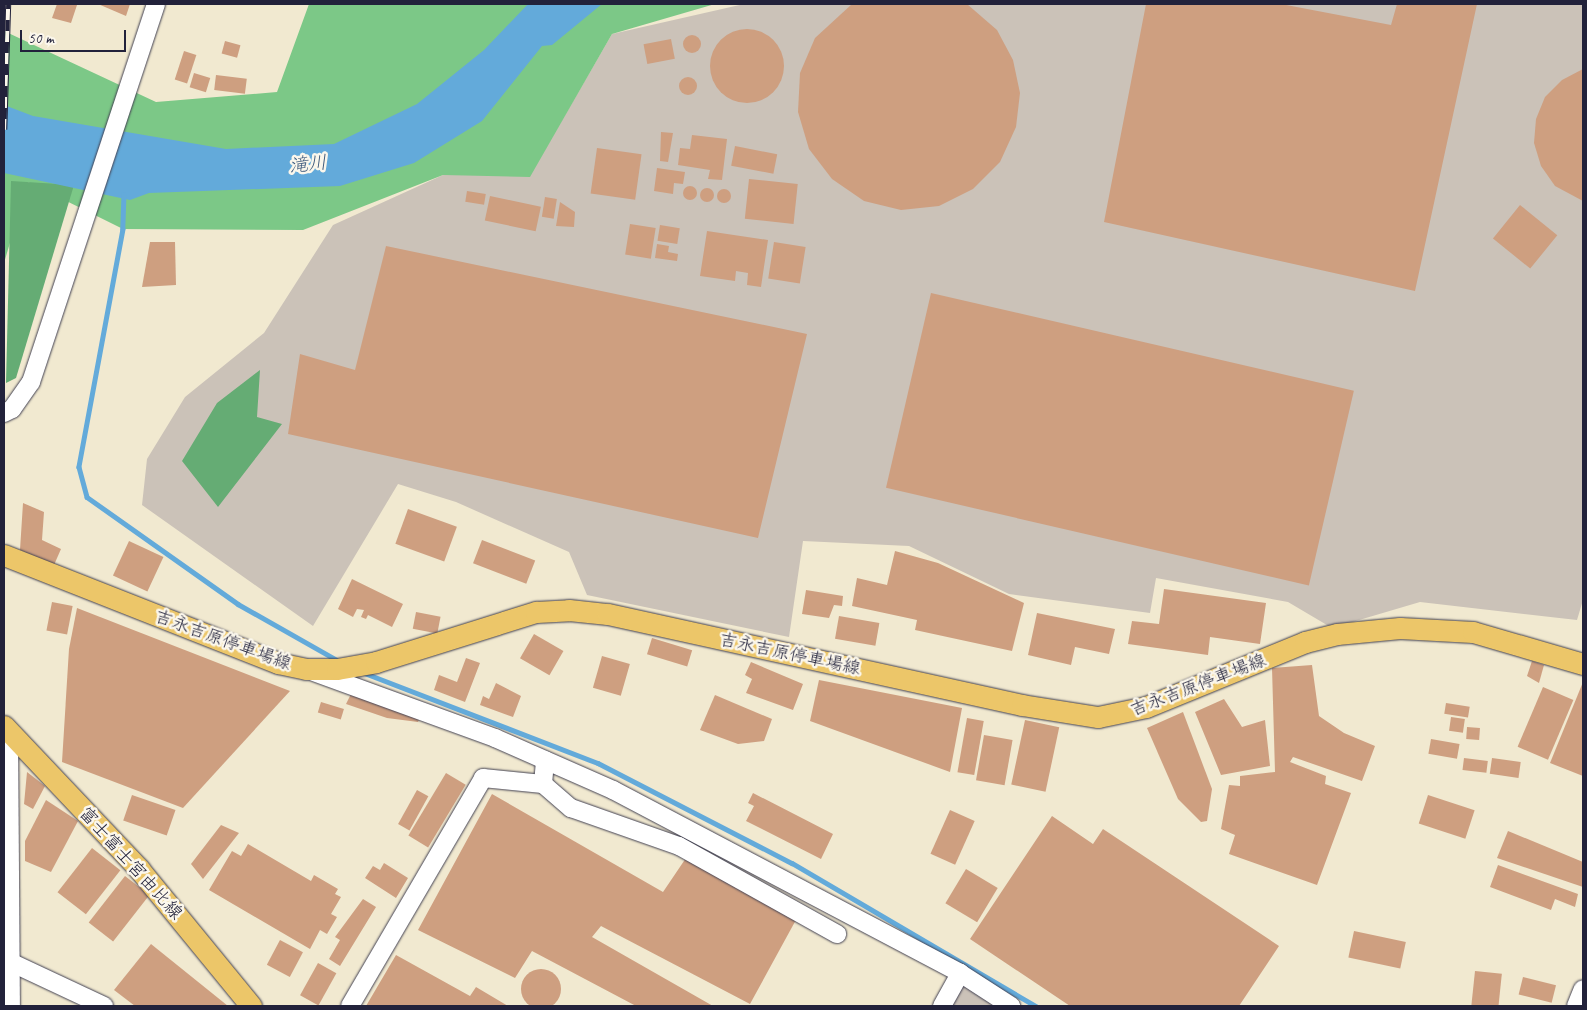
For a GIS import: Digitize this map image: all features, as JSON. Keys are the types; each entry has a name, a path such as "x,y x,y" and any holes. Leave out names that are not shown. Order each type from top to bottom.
{"main road":[{"name":"吉永吉原停車場線","path":"4,555 278,663 306,669 337,669 376,662 536,612 569,610 608,614 1022,706 1098,717 1146,707 1305,642 1337,634 1400,628 1472,632 1583,664"},
{"name":"富士富士宮由比線","path":"6,729 139,869 251,1006"}],"street":[{"path":"4,413 12,409 31,382 156,4"},
{"path":"306,669 545,760 614,790 960,973 1011,1006"},
{"path":"6,729 11,1006"},
{"path":"543,784 545,760"},
{"path":"350,1006 483,778 543,784 571,808 679,846 837,934"},
{"path":"10,962 104,1006"},
{"path":"942,1006 960,973"},
{"path":"1576,1006 1583,989"}],"shaded area":[{"path":"744,4 1583,4 1583,600 1577,620 1420,602 1332,628 1288,602 1156,578 1150,613 1009,594 909,546 803,541 789,637 587,595 569,552 456,502 398,484 313,626 142,505 147,459 185,397 264,333 333,225 443,175 535,167 612,34"},
{"path":"957,978 998,1006 942,1006"}],"green space":[{"path":"309,4 715,4 612,34 530,177 443,175 303,230 123,229 28,182 4,263 4,31 156,102 277,92"},
{"path":"11,181 74,185 16,378 6,383"},
{"path":"260,370 257,417 282,424 218,507 182,461 217,403"}],"water":[{"name":"滝川","path":"528,4 602,4 552,45 542,46 482,121 414,163 340,186 149,193 130,200 4,173 4,105 33,116 226,149 334,144 417,104 484,50"}],"building":[{"path":"57,4 77,5 71,23 52,18"},
{"path":"98,4 130,4 126,16"},
{"path":"852,4 967,4 997,30 1013,60 1020,93 1016,127 1000,162 973,189 939,206 901,210 864,201 832,179 809,149 798,112 800,73 815,38"},
{"path":"1146,4 1281,4 1391,25 1397,4 1477,4 1415,291 1104,222"},
{"path":"747,29 761,32 773,40 781,52 784,66 781,80 773,92 761,100 747,103 733,100 721,92 713,80 710,66 713,52 721,40 733,32"},
{"path":"688,35 696,35 701,40 699,51 688,53 683,48 683,40"},
{"path":"671,39 675,59 647,64 644,44"},
{"path":"225,41 240,45 237,58 222,54"},
{"path":"184,51 196,55 187,84 175,80"},
{"path":"1583,69 1583,201 1555,186 1541,166 1534,143 1536,119 1545,97 1562,80"},
{"path":"194,73 210,78 206,92 190,87"},
{"path":"216,75 247,79 245,94 214,90"},
{"path":"684,77 692,77 697,82 695,93 684,95 679,90 679,82"},
{"path":"661,132 673,133 668,162 660,161"},
{"path":"692,135 727,139 722,180 708,179 710,170 678,165 680,148 690,149"},
{"path":"735,146 777,154 773,174 731,166"},
{"path":"597,148 642,154 635,200 591,194"},
{"path":"657,168 685,172 683,184 674,183 673,194 654,191"},
{"path":"749,179 798,184 794,224 745,219"},
{"path":"687,186 693,186 697,193 693,200 687,200 683,196 683,190"},
{"path":"704,188 710,188 714,195 710,202 704,202 700,198 700,192"},
{"path":"721,189 727,189 731,196 727,203 721,203 717,199 717,193"},
{"path":"467,191 486,194 484,205 465,202"},
{"path":"490,196 541,207 536,231 485,220"},
{"path":"545,197 557,199 554,219 542,217"},
{"path":"560,202 575,212 574,227 556,226"},
{"path":"1520,205 1557,235 1530,269 1493,238"},
{"path":"630,224 656,228 651,259 625,255"},
{"path":"660,225 680,228 677,244 657,241"},
{"path":"707,231 768,240 761,287 747,285 748,273 736,271 735,281 700,276"},
{"path":"150,242 175,242 176,285 142,287"},
{"path":"774,242 806,247 800,284 768,279"},
{"path":"657,244 669,246 668,252 678,254 677,261 655,258"},
{"path":"386,246 807,334 758,538 288,434 300,354 355,370"},
{"path":"931,293 1354,391 1309,586 886,488"},
{"path":"23,503 44,512 42,540 61,549 54,565 20,550"},
{"path":"408,509 457,527 444,562 395,544"},
{"path":"482,540 535,560 526,584 473,563"},
{"path":"129,541 163,557 147,591 113,575"},
{"path":"895,551 938,563 1024,603 1012,651 915,630 917,620 852,606 857,578 887,585"},
{"path":"352,579 403,604 392,627 368,615 366,619 361,617 364,610 357,609 353,617 338,609"},
{"path":"1164,589 1266,603 1260,644 1210,637 1208,655 1128,644 1132,621 1159,624"},
{"path":"806,590 843,596 842,606 834,605 829,618 802,614"},
{"path":"52,602 73,606 67,634 46,630"},
{"path":"77,608 290,691 183,808 62,762 69,649"},
{"path":"416,612 441,617 437,633 413,629"},
{"path":"1037,613 1115,629 1109,654 1075,647 1071,665 1028,655"},
{"path":"839,616 879,623 875,646 835,639"},
{"path":"534,634 563,651 549,675 520,658"},
{"path":"652,638 692,650 687,667 647,654"},
{"path":"602,656 630,664 621,696 593,688"},
{"path":"466,658 480,663 465,702 434,690 439,675 457,682"},
{"path":"1532,661 1544,665 1539,683 1527,676"},
{"path":"751,662 803,684 793,710 746,693 752,679 745,675"},
{"path":"1312,665 1319,716 1344,733 1375,746 1362,781 1293,757 1290,762 1326,776 1325,784 1351,793 1317,885 1229,854 1235,835 1221,829 1229,785 1240,786 1240,776 1275,772 1272,668"},
{"path":"819,680 962,708 950,772 810,721"},
{"path":"1583,682 1583,776 1550,763"},
{"path":"496,683 521,696 513,717 480,705 483,696 489,699"},
{"path":"1543,687 1573,700 1548,760 1518,747"},
{"path":"351,694 421,715 418,722 387,718 346,704"},
{"path":"715,695 772,719 764,741 738,744 700,730"},
{"path":"1224,699 1242,727 1265,720 1270,766 1221,775 1195,712"},
{"path":"321,702 344,709 341,720 318,713"},
{"path":"1446,703 1470,707 1468,718 1444,714"},
{"path":"1183,712 1212,789 1207,821 1201,822 1178,799 1147,728"},
{"path":"1451,717 1465,719 1463,733 1449,731"},
{"path":"967,718 984,721 974,775 957,772"},
{"path":"1025,720 1059,727 1046,792 1011,785"},
{"path":"1467,727 1480,728 1479,740 1466,739"},
{"path":"984,735 1013,740 1005,785 976,780"},
{"path":"1431,739 1460,744 1457,759 1428,754"},
{"path":"1464,758 1488,761 1486,773 1463,770"},
{"path":"1492,758 1521,762 1518,778 1490,774"},
{"path":"27,772 45,786 33,809 24,804"},
{"path":"446,773 466,785 428,847 408,836"},
{"path":"417,790 428,796 409,830 398,824"},
{"path":"753,793 833,834 821,859 746,821 754,806 748,803"},
{"path":"492,794 663,892 686,858 797,918 750,1004 601,926 592,937 713,1006 636,1006 532,951 515,978 418,930"},
{"path":"132,795 175,810 167,836 123,821"},
{"path":"1428,795 1475,810 1465,839 1419,824"},
{"path":"46,800 78,821 51,872 25,861 25,841"},
{"path":"950,810 975,821 955,865 930,854"},
{"path":"1052,816 1093,844 1103,829 1279,946 1239,1006 1070,1006 970,939"},
{"path":"221,825 239,833 203,879 191,864"},
{"path":"1508,831 1583,862 1583,887 1497,858"},
{"path":"248,844 311,881 314,875 338,889 335,894 341,897 331,914 337,917 327,934 320,930 310,949 209,890 232,851 241,856"},
{"path":"92,848 120,870 86,914 58,892"},
{"path":"384,863 408,878 396,898 365,878 373,866 380,870"},
{"path":"1498,865 1578,894 1575,907 1555,899 1551,910 1490,887"},
{"path":"966,869 998,888 977,922 945,903"},
{"path":"125,876 149,895 113,942 89,922"},
{"path":"363,899 376,907 340,966 329,959 340,940 335,937"},
{"path":"1354,931 1406,942 1400,968 1348,957"},
{"path":"280,940 303,952 290,977 267,965"},
{"path":"151,944 228,1006 135,1006 114,990"},
{"path":"396,955 470,996 476,987 508,1006 366,1006"},
{"path":"318,963 336,973 318,1006 300,995"},
{"path":"545,969 552,972 558,978 561,989 560,997 552,1006 545,1009 537,1009 530,1006 522,997 521,985 524,978 533,970"},
{"path":"1475,971 1502,974 1498,1006 1471,1006"},
{"path":"1523,977 1556,985 1552,1003 1519,994"}],"waterway":[{"path":"124,194 123,229 79,467 87,497 238,604 337,660"},
{"path":"362,672 598,763 792,863 1036,1006"}],"railway":[{"path":"4,130 8,4"}]}
